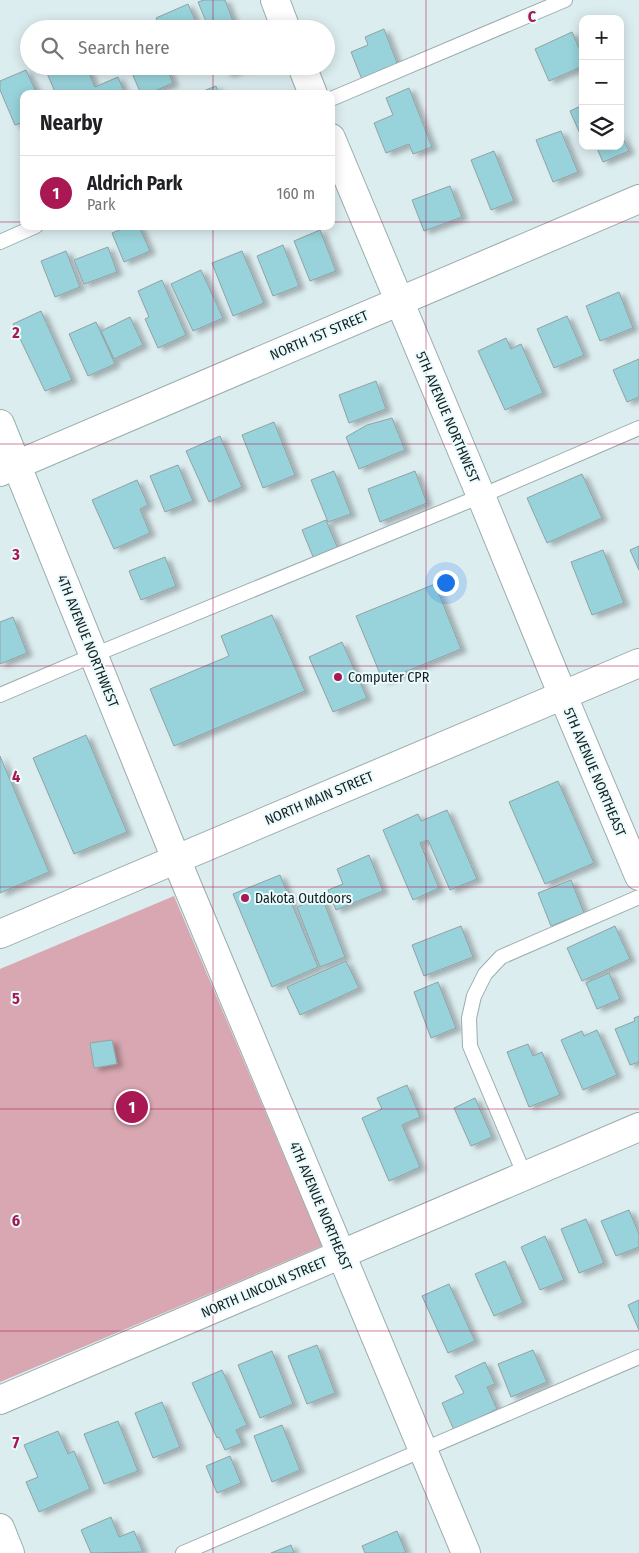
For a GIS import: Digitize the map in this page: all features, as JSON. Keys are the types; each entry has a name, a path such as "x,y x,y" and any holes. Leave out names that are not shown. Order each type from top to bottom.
{"street":[{"path":"274,0 282,20"},
{"path":"306,75 311,90"},
{"name":"5TH AVENUE NORTHWEST","path":"335,148 563,696"},
{"name":"NORTH 1ST STREET","path":"8,468 639,199"},
{"name":"4TH AVENUE NORTHWEST","path":"0,424 8,468 94,655 176,859"},
{"name":"NORTH MAIN STREET","path":"0,934 639,664"},
{"name":"5TH AVENUE NORTHEAST","path":"563,696 639,876"},
{"name":"4TH AVENUE NORTHEAST","path":"176,859 466,1553"},
{"name":"NORTH LINCOLN STREET","path":"0,1400 639,1127"},
{"path":"0,1528 10,1553"}],"lane":[{"path":"335,97 565,0"},
{"path":"0,242 27,230"},
{"path":"0,695 481,496 639,428"},
{"path":"525,1176 470,1046 468,1018 474,996 485,974 501,958 639,897"},
{"path":"183,1553 639,1357"}],"shaded area":[{"path":"174,896 322,1246 0,1382 0,969"}],"building":[{"path":"204,0 225,0 233,20 205,20 198,2"},
{"path":"188,4 195,20 157,20 156,18"},
{"path":"384,29 399,68 363,82 351,52 368,45 365,37"},
{"path":"572,32 579,48 579,68 549,81 535,49"},
{"path":"20,73 20,75 28,75 35,90 20,90 20,123 15,125 0,90 0,81"},
{"path":"48,75 90,75 95,87 118,77 123,90 54,90"},
{"path":"133,75 170,75 173,83 157,90 139,90"},
{"path":"216,86 218,90 206,90"},
{"path":"409,88 432,147 413,154 409,144 386,153 374,123 393,115 386,98"},
{"path":"579,107 579,131 570,111"},
{"path":"561,131 578,172 553,182 536,140"},
{"path":"624,140 629,151 603,162 598,150 624,150"},
{"path":"494,151 514,201 491,210 471,160"},
{"path":"450,186 462,217 424,231 412,200"},
{"path":"119,230 141,230 150,251 124,262 112,233"},
{"path":"320,230 336,271 310,281 294,241"},
{"path":"283,245 299,286 273,296 257,256"},
{"path":"108,247 117,272 84,284 74,260"},
{"path":"66,251 80,287 55,297 41,261"},
{"path":"242,251 264,303 233,316 212,263"},
{"path":"201,270 223,318 193,331 171,284"},
{"path":"162,280 186,335 158,348 145,319 149,317 138,291"},
{"path":"619,292 633,328 600,341 586,306"},
{"path":"41,311 72,380 45,391 13,324"},
{"path":"567,316 584,355 554,368 537,329"},
{"path":"130,317 143,345 114,359 101,331"},
{"path":"96,322 115,364 88,376 69,334"},
{"path":"506,338 511,349 521,344 543,393 505,410 478,351"},
{"path":"639,359 639,397 627,402 613,370"},
{"path":"376,381 386,409 349,423 339,395"},
{"path":"392,418 405,450 359,469 346,437 367,425"},
{"path":"274,422 295,475 263,488 242,435"},
{"path":"220,436 242,487 209,502 186,451"},
{"path":"178,465 193,501 165,512 150,476"},
{"path":"334,471 351,514 328,522 311,480"},
{"path":"415,471 427,503 380,522 368,489"},
{"path":"582,474 602,518 547,543 527,498"},
{"path":"137,480 148,505 140,509 150,533 114,549 92,500"},
{"path":"326,520 338,549 314,559 302,530"},
{"path":"639,546 639,570 630,550"},
{"path":"603,550 624,603 592,615 571,562"},
{"path":"165,557 176,586 141,600 129,571"},
{"path":"435,584 461,649 383,681 356,616"},
{"path":"272,615 305,691 174,746 150,689 229,656 221,636"},
{"path":"13,617 27,653 0,664 0,622"},
{"name":"Computer CPR","path":"342,642 367,698 333,712 309,657"},
{"path":"86,735 127,832 74,854 33,758"},
{"path":"0,756 49,872 0,893"},
{"path":"558,781 594,863 545,884 509,802"},
{"path":"447,810 477,879 450,890 428,840 420,843 439,888 413,900 383,830 418,814 421,821"},
{"path":"369,855 383,891 336,910 328,890 343,884 337,869"},
{"path":"280,875 318,967 272,987 233,894"},
{"path":"571,880 584,913 551,926 538,893"},
{"path":"322,897 345,957 320,967 297,907"},
{"path":"461,926 473,957 424,976 412,945"},
{"path":"615,926 630,959 582,981 567,948"},
{"path":"346,961 359,988 300,1015 287,987"},
{"path":"609,973 620,999 597,1009 586,983"},
{"path":"438,982 456,1028 431,1038 414,992"},
{"path":"639,1016 639,1062 630,1065 615,1029 635,1021 634,1018"},
{"path":"597,1030 617,1075 583,1090 561,1040 582,1031 584,1036"},
{"path":"112,1040 117,1064 94,1068 90,1043"},
{"path":"528,1044 533,1056 542,1052 560,1095 529,1107 507,1052"},
{"path":"407,1085 420,1117 402,1125 420,1167 389,1181 362,1118 382,1109 377,1098"},
{"path":"475,1098 492,1137 471,1146 454,1108"},
{"path":"629,1210 639,1234 639,1247 616,1256 601,1221"},
{"path":"586,1219 604,1263 579,1273 561,1229"},
{"path":"545,1236 564,1280 540,1290 521,1247"},
{"path":"505,1261 523,1303 494,1316 475,1274"},
{"path":"449,1284 475,1341 448,1353 422,1296"},
{"path":"639,1300 639,1330 628,1305"},
{"path":"317,1345 335,1393 307,1404 288,1356"},
{"path":"533,1350 547,1382 511,1397 498,1364"},
{"path":"272,1351 293,1404 260,1418 238,1365"},
{"path":"485,1362 495,1384 487,1387 497,1409 454,1430 442,1403 464,1393 455,1376"},
{"path":"222,1370 247,1425 236,1430 242,1443 225,1450 219,1437 217,1438 192,1383"},
{"path":"162,1402 180,1447 153,1458 135,1413"},
{"path":"118,1421 138,1471 104,1484 84,1434"},
{"path":"282,1425 300,1470 272,1482 254,1436"},
{"path":"58,1431 68,1454 74,1451 90,1489 39,1512 26,1482 38,1477 24,1445"},
{"path":"230,1456 241,1483 217,1493 206,1466"},
{"path":"111,1517 119,1537 134,1531 143,1552 91,1553 81,1530"},
{"path":"397,1531 406,1553 365,1553 362,1546"},
{"path":"291,1545 294,1553 271,1553"}],"place":[{"name":"Computer CPR","path":"338,677"},
{"name":"Dakota Outdoors","path":"245,898"},
{"name":"Aldrich Park","path":"132,1107"}]}
